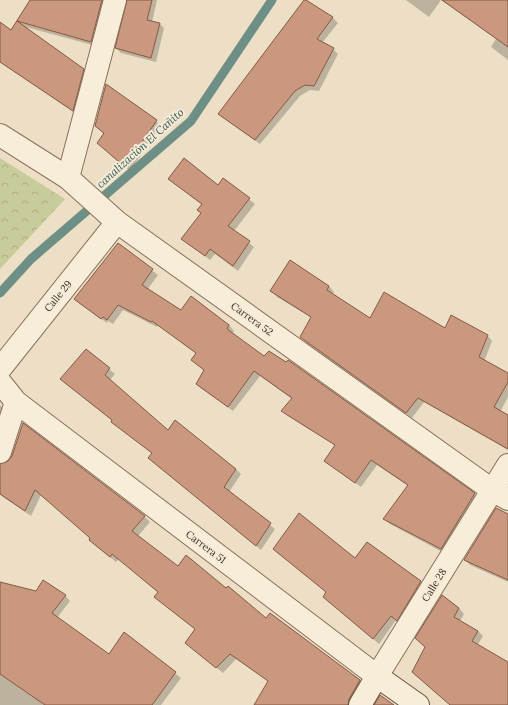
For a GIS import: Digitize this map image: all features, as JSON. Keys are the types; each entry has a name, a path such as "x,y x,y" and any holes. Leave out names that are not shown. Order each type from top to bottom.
{"street":[{"path":"68,178 115,0"},
{"name":"Carrera 52","path":"0,135 68,178 110,216 500,494"},
{"name":"Calle 29","path":"0,369 110,216"},
{"name":"Carrera 51","path":"0,382 16,402 377,676 418,705"},
{"path":"0,452 16,402"},
{"name":"Calle 28","path":"360,705 377,676 500,494 508,465"}],"green space":[{"path":"0,158 65,199 0,269"}],"building":[{"path":"30,0 102,0 91,42 17,21 84,69 73,111 0,62 0,22 11,30"},
{"path":"127,0 152,0 147,20 160,23 151,58 115,48"},
{"path":"304,0 333,17 317,39 334,48 314,86 305,85 295,91 255,140 218,114"},
{"path":"442,0 508,0 508,47"},
{"path":"106,84 157,120 125,167 97,143 104,133 95,126"},
{"path":"184,158 218,185 223,178 250,198 228,226 250,241 233,266 210,249 205,256 181,239 201,213 197,210 202,204 168,179"},
{"path":"118,243 153,269 142,285 181,310 191,296 229,325 227,329 264,356 269,351 286,362 288,360 475,493 441,549 383,519 408,485 371,460 355,483 324,461 335,445 281,411 292,398 254,371 228,407 196,384 204,370 191,360 196,353 152,321 151,322 118,305 107,320 103,317 101,319 74,299"},
{"path":"290,260 329,286 327,290 370,318 384,292 445,328 451,315 488,335 479,357 508,373 508,382 494,407 508,415 508,449 418,398 406,413 300,337 311,317 270,291"},
{"path":"86,349 110,368 105,375 168,430 175,420 236,469 224,487 271,523 256,546 148,458 152,453 111,422 112,420 60,379"},
{"path":"23,423 145,516 132,531 178,566 186,555 226,588 228,586 266,618 270,613 360,680 349,699 348,705 254,705 268,681 230,654 216,668 185,643 195,629 154,597 158,592 112,554 110,557 89,540 90,538 35,490 25,511 0,494 0,464 8,461 12,456"},
{"path":"496,508 508,514 508,580 464,560"},
{"path":"299,513 355,558 367,542 421,581 397,621 391,616 373,639 323,597 326,592 273,549"},
{"path":"43,580 66,595 52,613 109,654 124,632 176,672 152,705 45,705 0,674 0,582 36,591"},
{"path":"442,595 459,608 454,617 478,631 472,641 508,662 508,705 450,705 412,672 425,647 415,638"},
{"path":"380,695 394,705 374,705"}],"waterway":[{"name":"canalización El Cañito","path":"0,293 31,259 191,121 272,0"}]}
